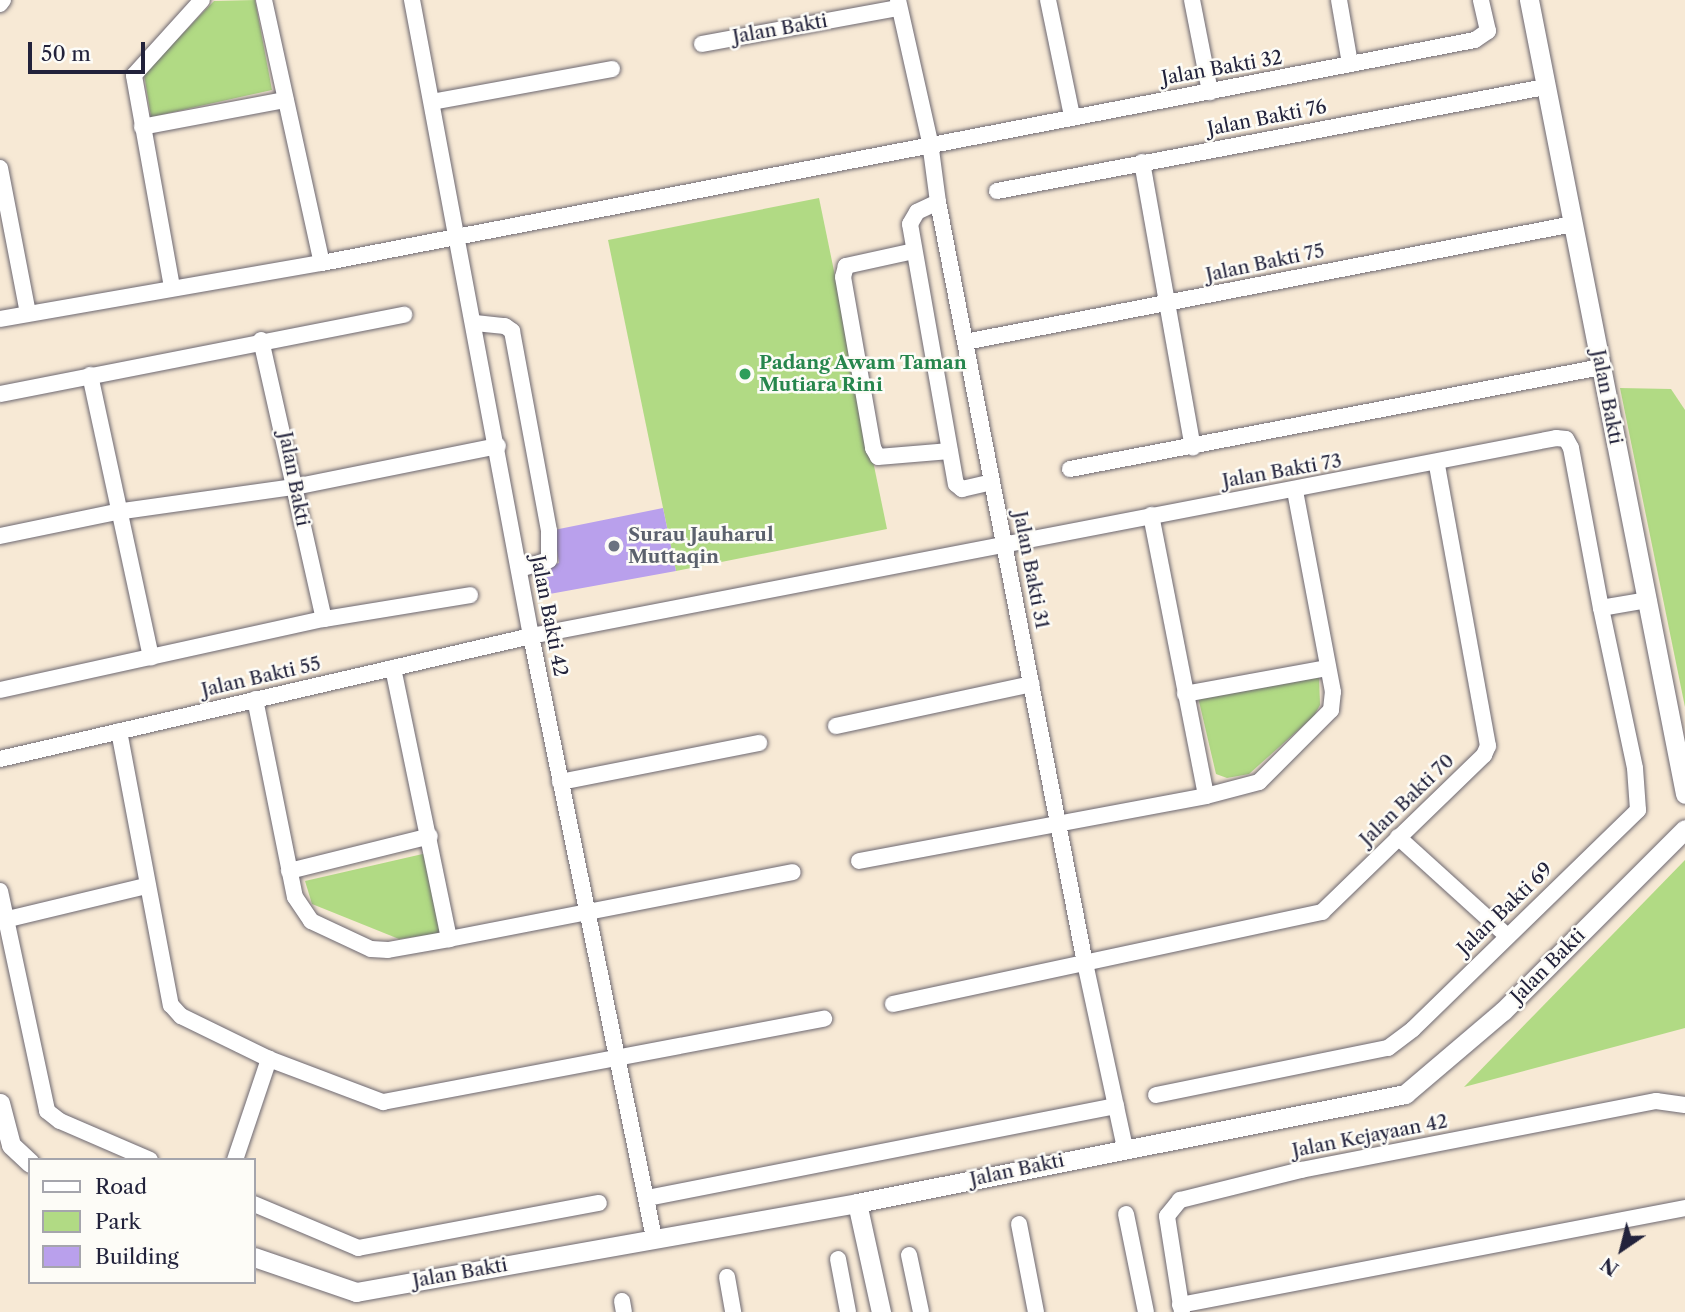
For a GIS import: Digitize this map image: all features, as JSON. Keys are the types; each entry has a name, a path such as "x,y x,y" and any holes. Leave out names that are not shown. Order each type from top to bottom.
{"street":[{"path":"172,286 134,75 202,0"},
{"path":"264,0 322,263"},
{"name":"Jalan Bakti 42","path":"412,0 475,323 531,636 619,1056 654,1238"},
{"path":"1048,0 1072,116"},
{"path":"1192,0 1210,92"},
{"path":"1339,0 1350,64"},
{"name":"Jalan Bakti 32","path":"0,319 172,286 322,263 458,233 698,190 930,142 1210,92 1484,36 1488,31 1481,0"},
{"name":"Jalan Bakti","path":"1529,0 1685,794"},
{"name":"Jalan Bakti","path":"702,44 899,4"},
{"name":"Jalan Bakti 31","path":"899,4 930,142 938,202 1060,820 1085,963 1125,1148"},
{"path":"432,102 612,69"},
{"name":"Jalan Bakti 76","path":"997,191 1545,87"},
{"path":"142,127 285,100"},
{"path":"1142,162 1194,447"},
{"path":"0,168 28,313"},
{"path":"938,202 917,212 909,224 956,484 962,489 992,482"},
{"name":"Jalan Bakti 75","path":"965,342 1573,224"},
{"path":"915,251 846,266 843,276 873,447 878,457 950,451"},
{"path":"0,394 261,340 404,315"},
{"path":"475,323 505,326 512,331 549,531 549,559 519,569"},
{"name":"Jalan Bakti","path":"261,340 324,619"},
{"path":"1069,469 1601,367"},
{"path":"90,375 116,512 150,657"},
{"name":"Jalan Bakti 73","path":"531,636 1005,542 1295,491 1566,439 1601,608"},
{"path":"0,536 116,512 294,487 498,446"},
{"name":"Jalan Bakti 70","path":"893,1004 1322,912 1398,837 1488,746 1437,464"},
{"path":"859,861 1060,820 1206,796 1259,782 1331,710 1327,668 1295,491"},
{"path":"1151,515 1206,796"},
{"path":"0,690 324,619 470,595"},
{"path":"1601,608 1648,600"},
{"name":"Jalan Bakti 69","path":"1156,1095 1388,1048 1637,810 1635,768 1601,608"},
{"name":"Jalan Bakti 55","path":"0,758 531,636"},
{"path":"393,668 430,836 449,939"},
{"path":"1185,694 1327,668"},
{"path":"836,726 1032,684"},
{"path":"255,699 295,897 311,921 371,949 388,950 449,939 793,872"},
{"path":"119,731 146,886 171,1005 181,1016 270,1059 383,1102 824,1019"},
{"path":"560,782 759,743"},
{"name":"Jalan Bakti","path":"256,1258 356,1292 857,1203 1405,1094 1503,1012 1685,829"},
{"path":"289,871 430,836"},
{"path":"1398,837 1507,936"},
{"path":"3,921 146,886"},
{"path":"0,891 3,921 47,1111 60,1122 145,1158"},
{"path":"236,1158 270,1059"},
{"name":"Jalan Kejayaan 42","path":"1181,1308 1167,1216 1180,1200 1301,1170 1656,1101 1685,1105"},
{"path":"0,1102 23,1158"},
{"path":"647,1198 1116,1106"},
{"path":"256,1205 358,1248 599,1203"},
{"path":"857,1203 881,1312"},
{"path":"1181,1308 1685,1208"},
{"path":"1126,1214 1146,1312"},
{"path":"1019,1224 1036,1312"},
{"path":"909,1255 921,1312"},
{"path":"838,1259 848,1312"},
{"path":"727,1277 733,1312"}],"green space":[{"path":"255,0 272,90 151,117 144,74 214,1"},
{"name":"Padang Awam Taman Mutiara Rini","path":"819,198 887,529 676,571 608,240"},
{"path":"1620,388 1671,389 1685,410 1685,707"},
{"path":"1319,676 1320,705 1314,716 1249,774 1227,778 1216,774 1198,697"},
{"path":"427,853 442,933 399,939 312,904 305,881"},
{"path":"1685,860 1685,1028 1464,1087"}],"building":[{"name":"Surau Jauharul Muttaqin","path":"663,508 676,571 544,595 538,570 559,563 554,530"}],"place":[{"name":"Padang Awam Taman Mutiara Rini","path":"745,374"},
{"name":"Surau Jauharul Muttaqin","path":"614,546"}]}
